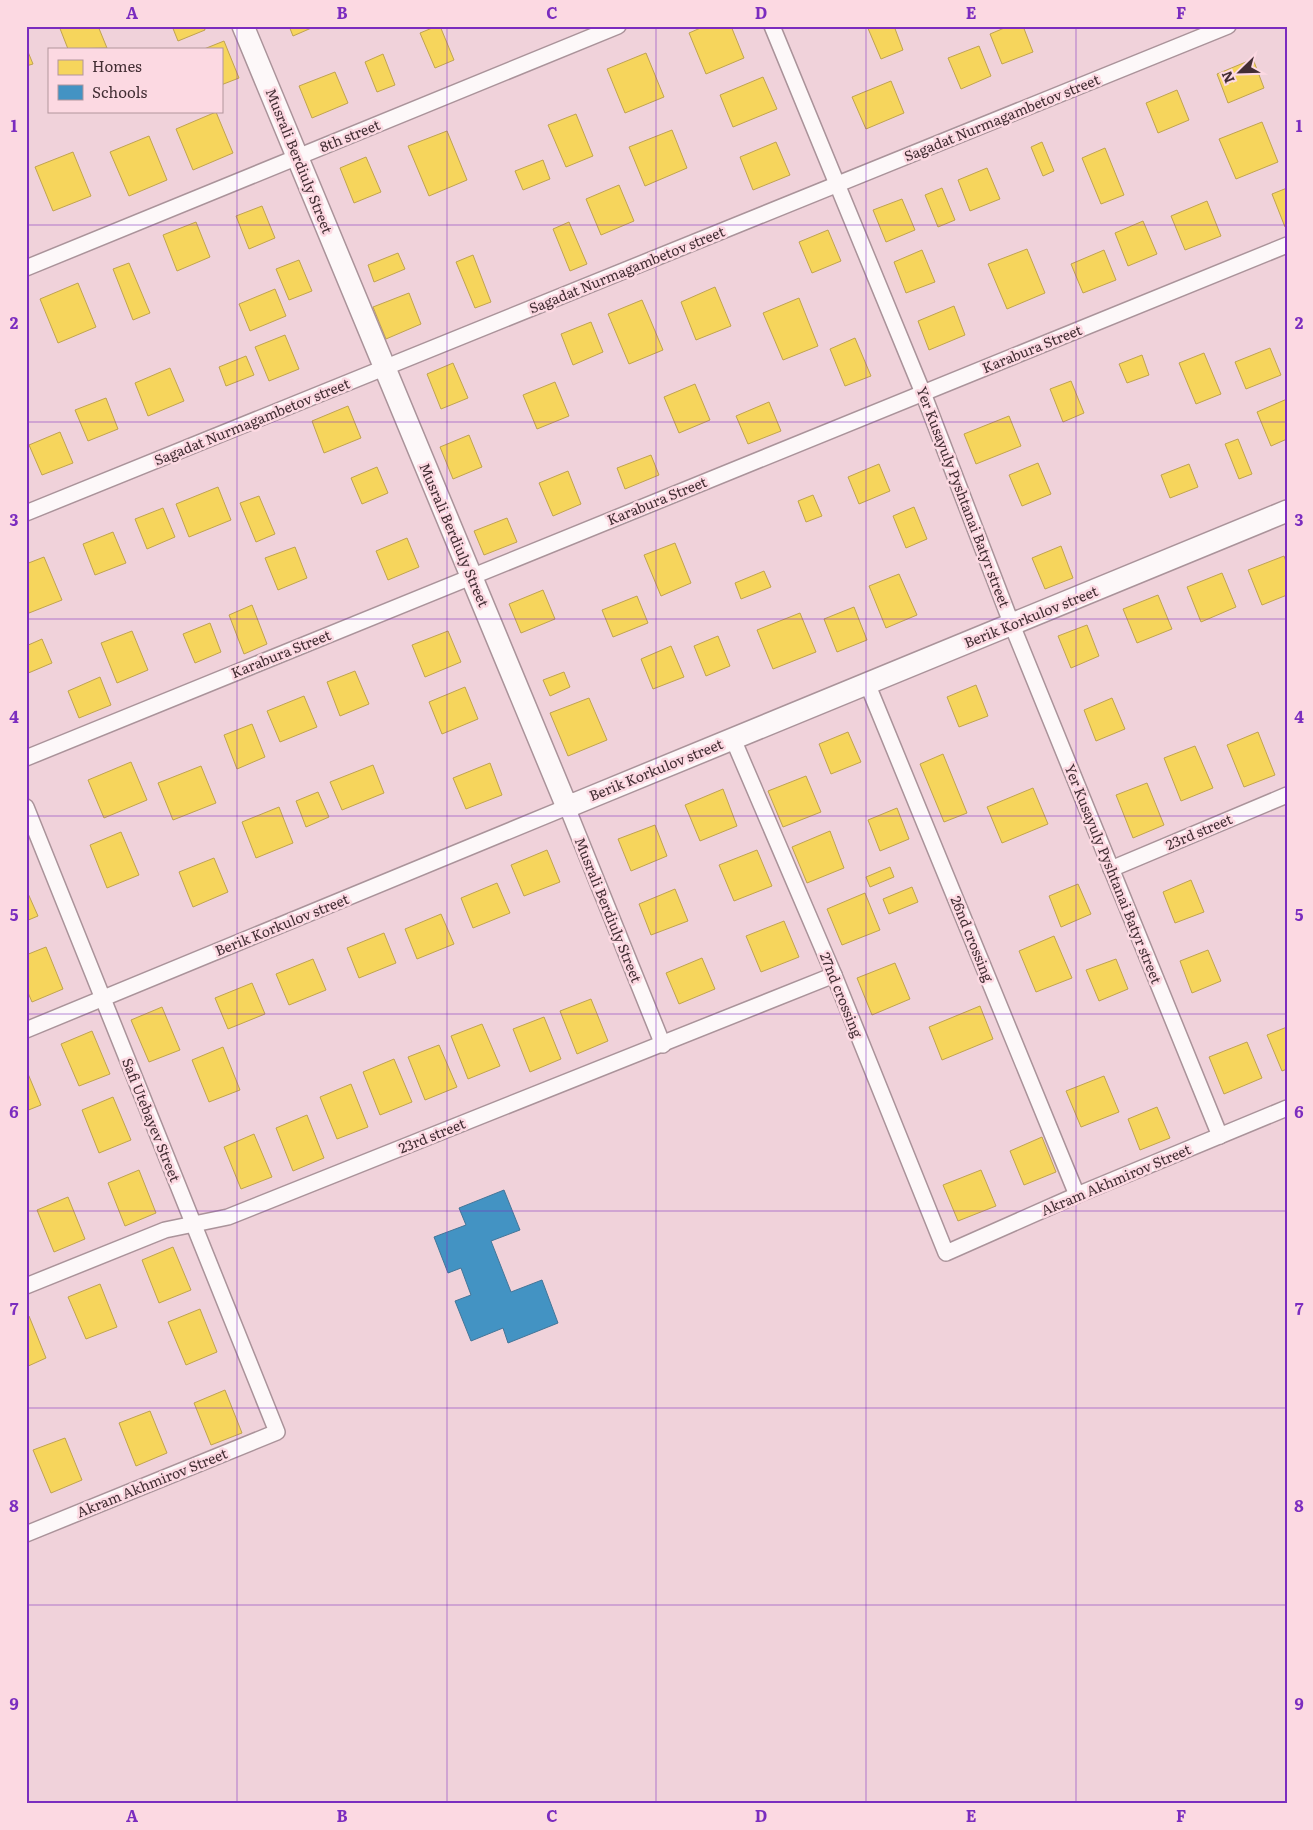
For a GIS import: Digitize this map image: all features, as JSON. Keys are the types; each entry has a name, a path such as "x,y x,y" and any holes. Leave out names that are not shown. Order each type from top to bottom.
{"street":[{"name":"Musrali Berdiuly Street","path":"243,26 567,807 663,1044"},
{"name":"8th street","path":"26,268 618,26"},
{"name":"Yer Kusayuly Pyshtanai Batyr street","path":"772,26 923,393 1012,625 1220,1136"},
{"name":"Sagadat Nurmagambetov street","path":"26,513 1228,26"},
{"name":"Karabura Street","path":"26,758 1287,245"},
{"name":"Berik Korkulov street","path":"26,1030 1287,510"},
{"name":"26nd crossing","path":"867,683 1077,1195"},
{"name":"27nd crossing","path":"733,739 834,976 946,1253"},
{"name":"23rd street","path":"1111,870 1287,796"},
{"name":"Safi Utebayev Street","path":"26,808 277,1432"},
{"name":"23rd street","path":"26,1286 165,1230 228,1217 834,976"},
{"name":"Akram Akhmirov Street","path":"946,1253 1077,1195 1287,1108"},
{"name":"Akram Akhmirov Street","path":"26,1534 277,1432"}],"building: Homes":[{"path":"59,26 98,26 107,48 68,48"},
{"path":"172,26 204,26 205,30 178,41"},
{"path":"289,26 316,26 293,36"},
{"path":"440,26 454,60 435,68 420,33"},
{"path":"705,26 731,26 744,58 706,74 689,33"},
{"path":"867,26 894,26 903,50 881,59"},
{"path":"1009,26 1023,26 1033,52 1002,64 990,34"},
{"path":"224,41 239,78 222,85 222,48 206,48"},
{"path":"979,46 991,76 961,89 948,58"},
{"path":"26,47 33,64 26,66"},
{"path":"646,53 664,97 625,113 607,69"},
{"path":"383,54 395,85 377,92 365,62"},
{"path":"1253,59 1264,88 1228,103 1217,74"},
{"path":"335,72 348,103 312,118 299,86"},
{"path":"763,77 777,109 733,127 720,95"},
{"path":"891,81 904,113 866,129 852,97"},
{"path":"1177,90 1189,120 1158,133 1146,103"},
{"path":"216,112 233,153 193,170 176,129"},
{"path":"576,114 593,156 566,167 548,125"},
{"path":"1262,122 1278,162 1236,179 1219,139"},
{"path":"672,130 687,168 645,186 629,147"},
{"path":"447,131 467,180 429,196 408,146"},
{"path":"149,136 167,180 129,196 110,152"},
{"path":"776,142 790,175 753,190 740,157"},
{"path":"1042,142 1054,171 1043,176 1031,147"},
{"path":"1105,148 1124,195 1101,204 1082,158"},
{"path":"73,152 91,196 53,211 35,167"},
{"path":"366,157 381,192 354,203 340,168"},
{"path":"543,160 550,179 523,190 515,171"},
{"path":"987,168 1000,199 970,211 958,180"},
{"path":"619,185 634,221 601,235 586,199"},
{"path":"942,188 955,220 938,227 925,195"},
{"path":"1287,188 1287,227 1285,227 1272,194"},
{"path":"902,199 915,230 886,242 873,210"},
{"path":"1207,201 1221,236 1185,250 1171,216"},
{"path":"262,206 275,238 249,249 236,216"},
{"path":"1143,221 1157,254 1128,266 1115,233"},
{"path":"196,222 210,257 177,271 163,235"},
{"path":"569,222 587,264 570,271 553,229"},
{"path":"828,230 841,261 812,273 799,242"},
{"path":"1027,249 1045,293 1007,309 988,264"},
{"path":"922,250 935,282 906,293 894,262"},
{"path":"1104,250 1116,280 1083,293 1071,264"},
{"path":"398,253 405,269 374,282 368,265"},
{"path":"473,255 491,302 475,308 456,262"},
{"path":"299,260 312,291 289,300 276,269"},
{"path":"129,263 150,313 133,320 113,269"},
{"path":"78,283 96,327 58,343 40,299"},
{"path":"715,287 731,326 696,340 681,302"},
{"path":"275,289 286,316 250,331 239,304"},
{"path":"409,293 421,324 386,339 373,307"},
{"path":"799,298 818,346 783,360 763,313"},
{"path":"642,300 663,350 629,364 608,314"},
{"path":"954,306 965,335 929,350 918,321"},
{"path":"591,322 603,352 573,365 561,334"},
{"path":"285,335 299,369 269,381 255,347"},
{"path":"855,338 871,376 845,386 830,349"},
{"path":"1270,348 1281,375 1246,389 1235,362"},
{"path":"1204,353 1221,394 1196,404 1179,363"},
{"path":"1142,355 1149,375 1127,383 1119,364"},
{"path":"246,356 254,375 226,386 219,367"},
{"path":"453,363 468,398 441,409 427,374"},
{"path":"170,368 184,401 148,416 135,383"},
{"path":"1071,381 1084,413 1063,422 1050,389"},
{"path":"555,382 569,416 537,429 523,395"},
{"path":"695,384 710,420 679,433 664,397"},
{"path":"106,398 118,429 88,441 75,410"},
{"path":"1287,399 1287,439 1271,446 1257,412"},
{"path":"769,402 781,431 748,444 736,416"},
{"path":"348,406 361,438 324,453 312,421"},
{"path":"1009,416 1021,446 976,464 964,434"},
{"path":"60,432 73,463 42,475 29,445"},
{"path":"469,435 482,467 453,479 440,447"},
{"path":"1238,439 1252,474 1239,479 1225,444"},
{"path":"651,455 659,475 625,489 617,468"},
{"path":"1038,463 1051,494 1022,506 1009,475"},
{"path":"879,464 890,491 859,504 848,477"},
{"path":"1189,464 1198,487 1170,498 1161,475"},
{"path":"377,467 388,493 362,504 351,478"},
{"path":"568,471 581,504 553,516 539,483"},
{"path":"218,487 231,520 189,537 176,504"},
{"path":"813,495 822,516 806,522 798,501"},
{"path":"259,496 275,534 256,542 240,503"},
{"path":"914,507 927,539 906,548 893,516"},
{"path":"163,508 175,537 147,549 135,519"},
{"path":"507,518 517,542 484,555 474,531"},
{"path":"113,532 126,563 95,575 83,544"},
{"path":"407,538 419,567 388,580 376,551"},
{"path":"675,543 691,583 661,596 644,555"},
{"path":"1061,546 1073,578 1045,589 1032,558"},
{"path":"295,547 307,578 278,590 265,558"},
{"path":"1284,556 1287,564 1287,595 1262,605 1248,570"},
{"path":"44,557 62,600 29,613 26,607 26,564"},
{"path":"764,571 771,587 741,599 735,583"},
{"path":"1222,573 1236,607 1201,622 1187,587"},
{"path":"899,574 917,615 886,628 869,586"},
{"path":"543,590 555,619 521,633 509,604"},
{"path":"1158,595 1172,629 1137,643 1123,609"},
{"path":"637,596 648,623 613,637 602,610"},
{"path":"252,605 267,644 244,654 229,615"},
{"path":"854,607 867,640 837,652 824,619"},
{"path":"800,613 816,652 773,669 757,630"},
{"path":"210,623 221,652 195,663 183,634"},
{"path":"1087,625 1099,656 1071,668 1058,636"},
{"path":"132,631 148,670 117,683 101,643"},
{"path":"448,631 461,662 425,677 412,645"},
{"path":"718,636 730,666 706,676 694,646"},
{"path":"42,639 52,663 26,674 26,646"},
{"path":"671,646 684,677 653,689 641,659"},
{"path":"355,671 369,704 340,716 327,682"},
{"path":"564,672 570,687 550,696 543,680"},
{"path":"100,677 111,705 79,718 68,691"},
{"path":"976,685 988,716 959,727 947,697"},
{"path":"465,687 478,719 442,734 429,702"},
{"path":"304,696 317,727 280,742 267,711"},
{"path":"589,698 607,740 568,756 550,713"},
{"path":"1112,698 1125,729 1096,741 1084,710"},
{"path":"252,724 265,757 237,769 224,735"},
{"path":"848,732 861,762 831,774 819,744"},
{"path":"1258,732 1275,775 1244,787 1227,745"},
{"path":"1195,746 1213,788 1181,801 1164,758"},
{"path":"943,754 967,813 944,822 920,764"},
{"path":"131,762 147,800 104,818 88,780"},
{"path":"490,763 502,795 466,809 453,778"},
{"path":"373,765 384,793 342,810 330,782"},
{"path":"201,766 216,803 173,820 158,783"},
{"path":"806,776 821,812 783,827 768,791"},
{"path":"1147,783 1164,825 1133,838 1116,795"},
{"path":"1033,788 1048,824 1002,843 987,807"},
{"path":"723,789 737,826 700,841 685,805"},
{"path":"318,792 329,817 306,827 296,801"},
{"path":"279,807 293,843 256,858 242,822"},
{"path":"897,808 909,839 880,851 868,820"},
{"path":"655,825 667,856 631,871 618,839"},
{"path":"830,831 844,868 807,883 792,847"},
{"path":"121,832 139,875 107,888 90,845"},
{"path":"547,850 560,882 524,896 511,865"},
{"path":"757,850 772,886 734,901 719,865"},
{"path":"214,858 228,892 193,907 179,872"},
{"path":"890,867 894,877 870,887 866,877"},
{"path":"1191,880 1204,912 1175,923 1163,892"},
{"path":"497,883 510,913 473,928 461,898"},
{"path":"1078,884 1091,914 1061,927 1049,896"},
{"path":"912,887 918,902 889,914 883,899"},
{"path":"26,889 38,916 26,921"},
{"path":"675,889 688,921 651,935 639,904"},
{"path":"865,893 880,930 842,945 827,909"},
{"path":"441,914 454,944 417,959 405,929"},
{"path":"784,921 799,957 761,972 746,936"},
{"path":"384,933 396,963 359,978 347,948"},
{"path":"1054,936 1072,978 1036,992 1019,951"},
{"path":"46,947 63,989 32,1002 26,988 26,955"},
{"path":"1208,950 1221,981 1192,993 1180,961"},
{"path":"702,958 715,989 679,1004 666,973"},
{"path":"313,959 326,990 289,1005 276,974"},
{"path":"1116,959 1128,989 1099,1001 1086,970"},
{"path":"895,963 910,999 872,1015 857,978"},
{"path":"252,983 265,1014 228,1029 215,998"},
{"path":"591,999 608,1041 577,1054 560,1011"},
{"path":"980,1006 993,1039 942,1060 929,1027"},
{"path":"162,1007 180,1050 149,1062 131,1020"},
{"path":"544,1017 561,1059 530,1072 513,1029"},
{"path":"482,1024 500,1066 468,1079 451,1036"},
{"path":"1287,1027 1287,1069 1282,1071 1267,1035"},
{"path":"92,1031 110,1074 79,1086 61,1044"},
{"path":"1247,1042 1262,1078 1224,1094 1209,1057"},
{"path":"439,1045 457,1087 425,1100 408,1057"},
{"path":"223,1047 240,1090 209,1102 192,1060"},
{"path":"394,1059 412,1102 380,1115 363,1072"},
{"path":"26,1069 41,1105 26,1111"},
{"path":"1104,1076 1119,1112 1081,1127 1066,1091"},
{"path":"351,1084 368,1127 337,1139 320,1097"},
{"path":"113,1097 131,1140 99,1153 82,1110"},
{"path":"1157,1107 1170,1138 1140,1150 1128,1119"},
{"path":"307,1115 324,1158 293,1171 276,1128"},
{"path":"254,1134 272,1177 241,1189 224,1147"},
{"path":"1042,1137 1056,1172 1024,1185 1010,1151"},
{"path":"139,1170 156,1213 125,1226 108,1183"},
{"path":"981,1170 996,1206 958,1221 943,1185"},
{"path":"68,1197 85,1239 54,1252 37,1210"},
{"path":"173,1247 191,1290 159,1303 142,1260"},
{"path":"100,1284 117,1327 86,1339 68,1297"},
{"path":"200,1309 217,1352 186,1365 168,1322"},
{"path":"29,1316 46,1358 26,1367 26,1317"},
{"path":"225,1390 242,1433 211,1445 194,1403"},
{"path":"150,1411 167,1453 136,1466 119,1423"},
{"path":"65,1438 82,1480 51,1493 33,1450"}],"building: Schools":[{"path":"504,1190 520,1230 491,1241 511,1292 542,1280 558,1323 508,1343 503,1328 471,1341 455,1301 471,1295 461,1268 448,1273 434,1237 466,1225 459,1208"}]}
